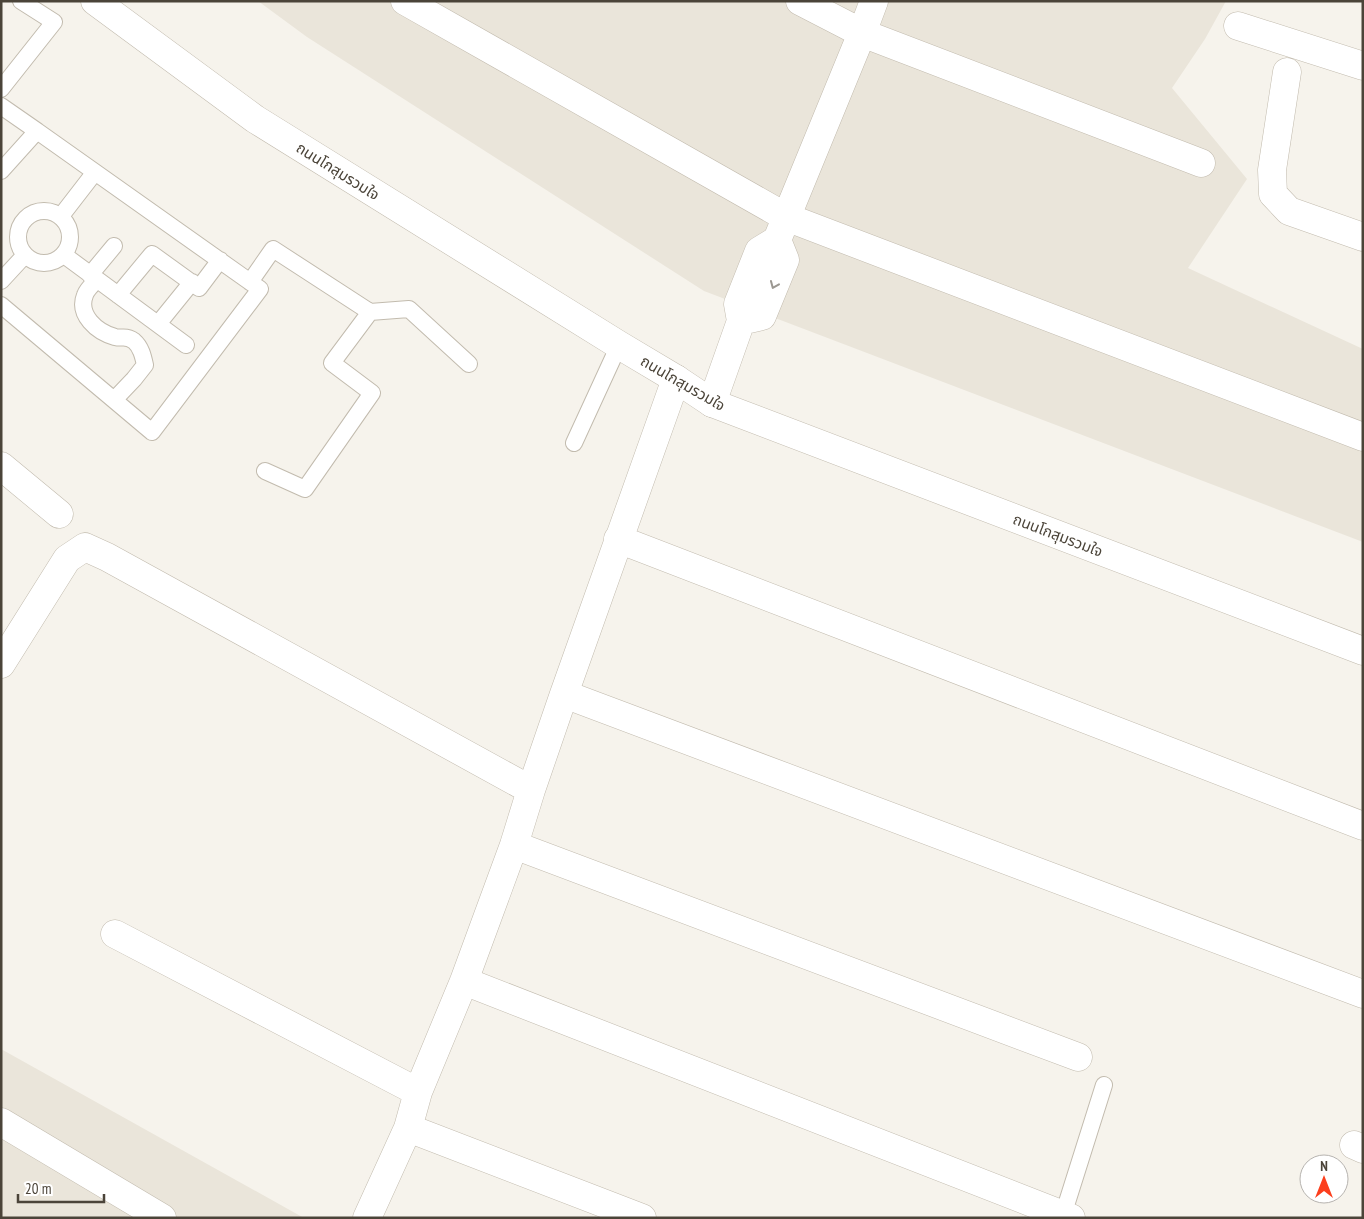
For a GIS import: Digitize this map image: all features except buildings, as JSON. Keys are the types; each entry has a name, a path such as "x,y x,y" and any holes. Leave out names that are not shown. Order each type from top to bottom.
{"street":[{"name":"ถนนโกสุมรวมใจ","path":"95,1 255,119 712,403 1363,651"},
{"path":"406,1 781,228 1363,437"},
{"path":"800,1 862,33 1201,163"},
{"path":"712,403 742,321 762,316 785,260 781,228 874,1"},
{"path":"1238,26 1363,66"},
{"path":"1287,72 1272,170 1273,194 1289,211 1363,237"},
{"path":"367,1218 408,1128 418,1092 464,981 514,844 618,539 676,379"},
{"path":"1,466 59,514"},
{"path":"618,539 1363,826"},
{"path":"1,664 67,559 85,548 107,557 531,790"},
{"path":"564,694 1363,994"},
{"path":"514,844 1078,1057"},
{"path":"115,934 418,1092"},
{"path":"464,981 1067,1216"},
{"path":"1,1122 162,1218"},
{"path":"408,1128 642,1218"}],"lane":[{"path":"1,89 54,22 21,1"},
{"path":"1,106 260,289 152,432 1,305"},
{"path":"1,170 37,131"},
{"path":"61,216 95,172"},
{"path":"44,210 61,216 71,231 71,240 64,255 48,263 40,263 25,255 20,248 18,231 27,216 44,210"},
{"path":"114,246 85,293 82,304 93,326 116,337 127,337 136,342 143,353 145,365 114,400"},
{"path":"250,282 273,250 370,312 409,309 469,364"},
{"path":"118,294 152,254 200,288 220,260"},
{"path":"1,281 25,255"},
{"path":"64,255 186,345"},
{"path":"158,324 192,282"},
{"path":"265,471 305,489 372,393 332,362 370,312"},
{"path":"574,442 619,345"},
{"path":"1067,1216 1104,1085"}],"shaded area":[{"path":"258,1 1226,1 1205,39 1172,88 1247,179 1188,268 1363,349 1363,542 704,291 307,37"},
{"path":"1,1049 304,1218 1,1218"}]}
